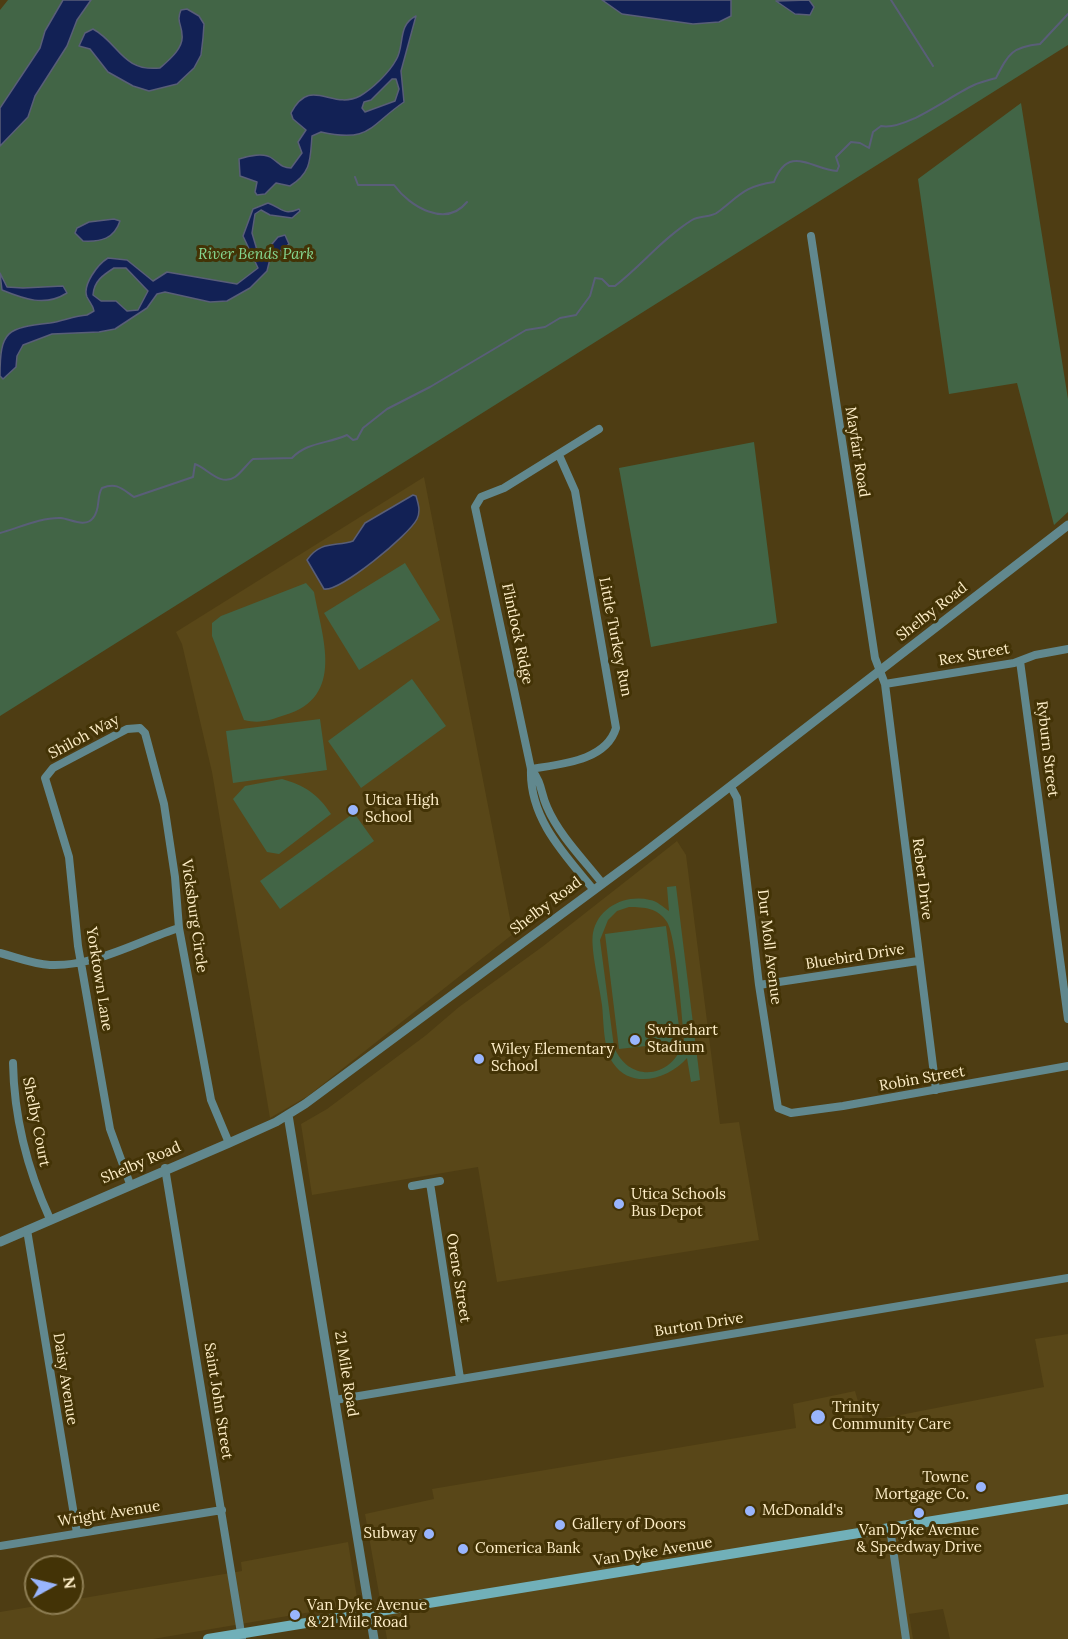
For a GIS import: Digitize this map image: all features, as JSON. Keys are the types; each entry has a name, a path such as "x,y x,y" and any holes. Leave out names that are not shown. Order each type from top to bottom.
{"main road":[{"name":"Van Dyke Avenue","path":"208,1639 242,1636 1068,1499"}],"street":[{"name":"Mayfair Road","path":"811,236 873,647 879,671"},
{"path":"559,455 599,429"},
{"name":"Flintlock Ridge","path":"559,455 504,488 481,497 475,504 475,514 488,559 531,770 531,786 536,810 549,832 593,889"},
{"name":"Little Turkey Run","path":"531,770 565,763 600,751 609,743 616,728 577,501 572,481 559,455"},
{"name":"Shelby Road","path":"0,1242 165,1168 229,1143 288,1115 449,999 731,787 1068,525"},
{"name":"Rex Street","path":"885,684 1020,661 1068,649"},
{"name":"Ryburn Street","path":"1020,661 1068,1019"},
{"name":"Reber Drive","path":"879,671 885,684 936,1090"},
{"name":"Shiloh Way","path":"45,778 53,768 112,735 127,729 140,728"},
{"name":"Vicksburg Circle","path":"140,728 147,737 162,790 175,877 179,928 211,1100 229,1143"},
{"name":"Flintlock Ridge","path":"531,770 541,781 546,807 602,883"},
{"name":"Yorktown Lane","path":"45,778 69,857 81,961 110,1129 130,1184"},
{"name":"Dur Moll Avenue","path":"731,787 737,798 775,1103 780,1110"},
{"path":"549,832 559,826"},
{"path":"0,953 47,965 81,961 117,951 179,928"},
{"name":"Bluebird Drive","path":"759,986 918,961"},
{"name":"Shelby Court","path":"13,1063 13,1083 27,1157 50,1219"},
{"name":"Robin Street","path":"780,1110 797,1112 1068,1066"},
{"name":"21 Mile Road","path":"288,1115 374,1639"},
{"name":"Saint John Street","path":"165,1168 242,1636"},
{"path":"412,1186 440,1181"},
{"name":"Orene Street","path":"430,1183 459,1378"},
{"name":"Daisy Avenue","path":"27,1230 77,1533"},
{"name":"Burton Drive","path":"335,1400 1068,1278"},
{"name":"Wright Avenue","path":"0,1546 222,1510"},
{"path":"890,1528 906,1639"}],"shaded area":[{"name":"Utica High School","path":"424,477 513,934 308,1096 270,1118 212,772 182,644 176,632"},
{"path":"677,841 686,855 720,1124 739,1122 759,1240 497,1282 478,1167 312,1195 301,1124 327,1109 425,1036 459,1007 542,947"},
{"path":"1068,1334 1068,1639 950,1639 943,1609 909,1614 913,1639 387,1639 365,1514 434,1499 432,1489 796,1428 793,1404 855,1391 864,1422 1044,1387 1035,1339"},
{"path":"348,1542 358,1604 153,1639 0,1639 0,1612 24,1608 24,1615 84,1615 84,1598 242,1571 241,1562"}],"green space":[{"name":"River Bends Park","path":"8,0 1068,0 1068,45 0,716 0,10"},
{"path":"1021,103 1068,399 1068,512 1054,525 1017,383 949,394 918,179"},
{"path":"754,442 777,623 651,647 619,468"},
{"path":"405,563 440,620 359,670 324,613"},
{"path":"306,583 314,592 321,628 325,664 323,680 316,695 304,706 270,720 255,722 244,720 212,636 212,623 221,616"},
{"path":"412,679 446,726 361,788 328,741"},
{"path":"320,719 327,770 233,783 226,731"},
{"path":"282,779 310,791 331,814 279,854 267,852 233,799 245,786"},
{"path":"354,813 374,841 280,909 260,881"},
{"path":"676,886 700,1080 691,1082 687,1058 671,1071 651,1079 630,1077 621,1072 613,1063 606,1043 594,958 593,933 596,924 607,910 623,901 641,899 655,902 669,911 667,887","holes":["629,907 645,908 663,917 670,930 676,959 684,1039 672,1062 663,1069 652,1072 641,1072 631,1068 621,1059 614,1047 600,940 608,920 617,911"]},
{"path":"666,926 681,1042 619,1049 605,934"}],"water":[{"path":"63,0 91,0 77,20 67,46 35,96 28,117 0,146 0,108 40,48 45,31"},
{"path":"602,0 731,0 731,16 719,22 693,24 622,14"},
{"path":"809,0 814,7 810,15 795,14 776,1"},
{"path":"187,9 199,16 204,24 201,55 194,68 177,84 149,91 133,86 108,72 90,49 79,46 85,33 93,29 137,66 160,68 181,45 180,14 181,10"},
{"path":"416,16 401,71 404,102 360,134 337,135 321,132 312,136 308,164 302,176 290,186 276,183 265,194 257,195 255,192 257,182 240,176 239,159 261,155 291,168 302,153 298,142 306,130 293,119 291,113 299,102 306,96 314,95 340,100 365,93 393,65 399,54 404,30 410,20","holes":["392,79 396,79 399,89 395,101 365,112 362,108 364,102 371,100"]},
{"path":"268,203 289,212 299,209 300,211 292,218 270,215 261,210 255,214 252,233 257,250 266,251 278,237 285,235 289,244 270,259 267,271 250,288 227,301 210,302 165,292 157,294 147,308 115,329 52,334 23,345 17,356 16,367 3,379 0,376 2,349 4,340 9,334 24,327 87,315 94,311 87,297 87,287 96,270 108,258 127,260 153,281 167,272 237,284 258,268 243,236 253,209","holes":["114,268 126,268 148,291 138,310 127,311 116,301 101,301 93,295 97,282 103,276"]},
{"path":"114,219 120,221 114,232 106,238 83,241 75,233 77,228 89,222"},
{"path":"0,273 7,287 63,286 67,293 43,301 18,296 2,290"},
{"path":"413,495 416,496 419,510 417,519 411,527 374,561 344,582 324,589 307,560 312,554 329,545 353,541 365,523"}],"waterway":[{"path":"891,0 933,66"},
{"path":"0,533 54,518 82,523 90,521 97,511 100,492 107,486 119,487 134,497 193,477 195,464 224,480 237,475 253,459 292,458 311,446 347,435 353,440 357,439 363,428 387,409 430,387 526,330 545,327 560,318 576,315 590,296 595,278 602,279 609,286 615,286 681,227 695,218 715,214 749,189 774,182 780,170 787,164 794,161 802,162 837,171 839,166 836,157 851,142 860,143 869,148 873,132 881,126 891,126 915,118 974,85 996,78 1012,53 1023,47 1040,44 1068,14"},
{"path":"355,177 358,185 394,185 409,201 429,212 449,213 458,210 467,202"}],"place":[{"name":"Utica High School","path":"353,810"},
{"name":"Swinehart Stadium","path":"635,1040"},
{"name":"Wiley Elementary School","path":"479,1059"},
{"name":"Utica Schools Bus Depot","path":"619,1204"},
{"name":"Trinity Community Care","path":"818,1417"},
{"name":"Towne Mortgage Co.","path":"981,1487"},
{"name":"McDonald's","path":"750,1511"},
{"name":"Van Dyke Avenue & Speedway Drive","path":"919,1513"},
{"name":"Gallery of Doors","path":"560,1525"},
{"name":"Subway","path":"429,1534"},
{"name":"Comerica Bank","path":"463,1549"},
{"name":"Van Dyke Avenue & 21 Mile Road","path":"295,1615"}]}
